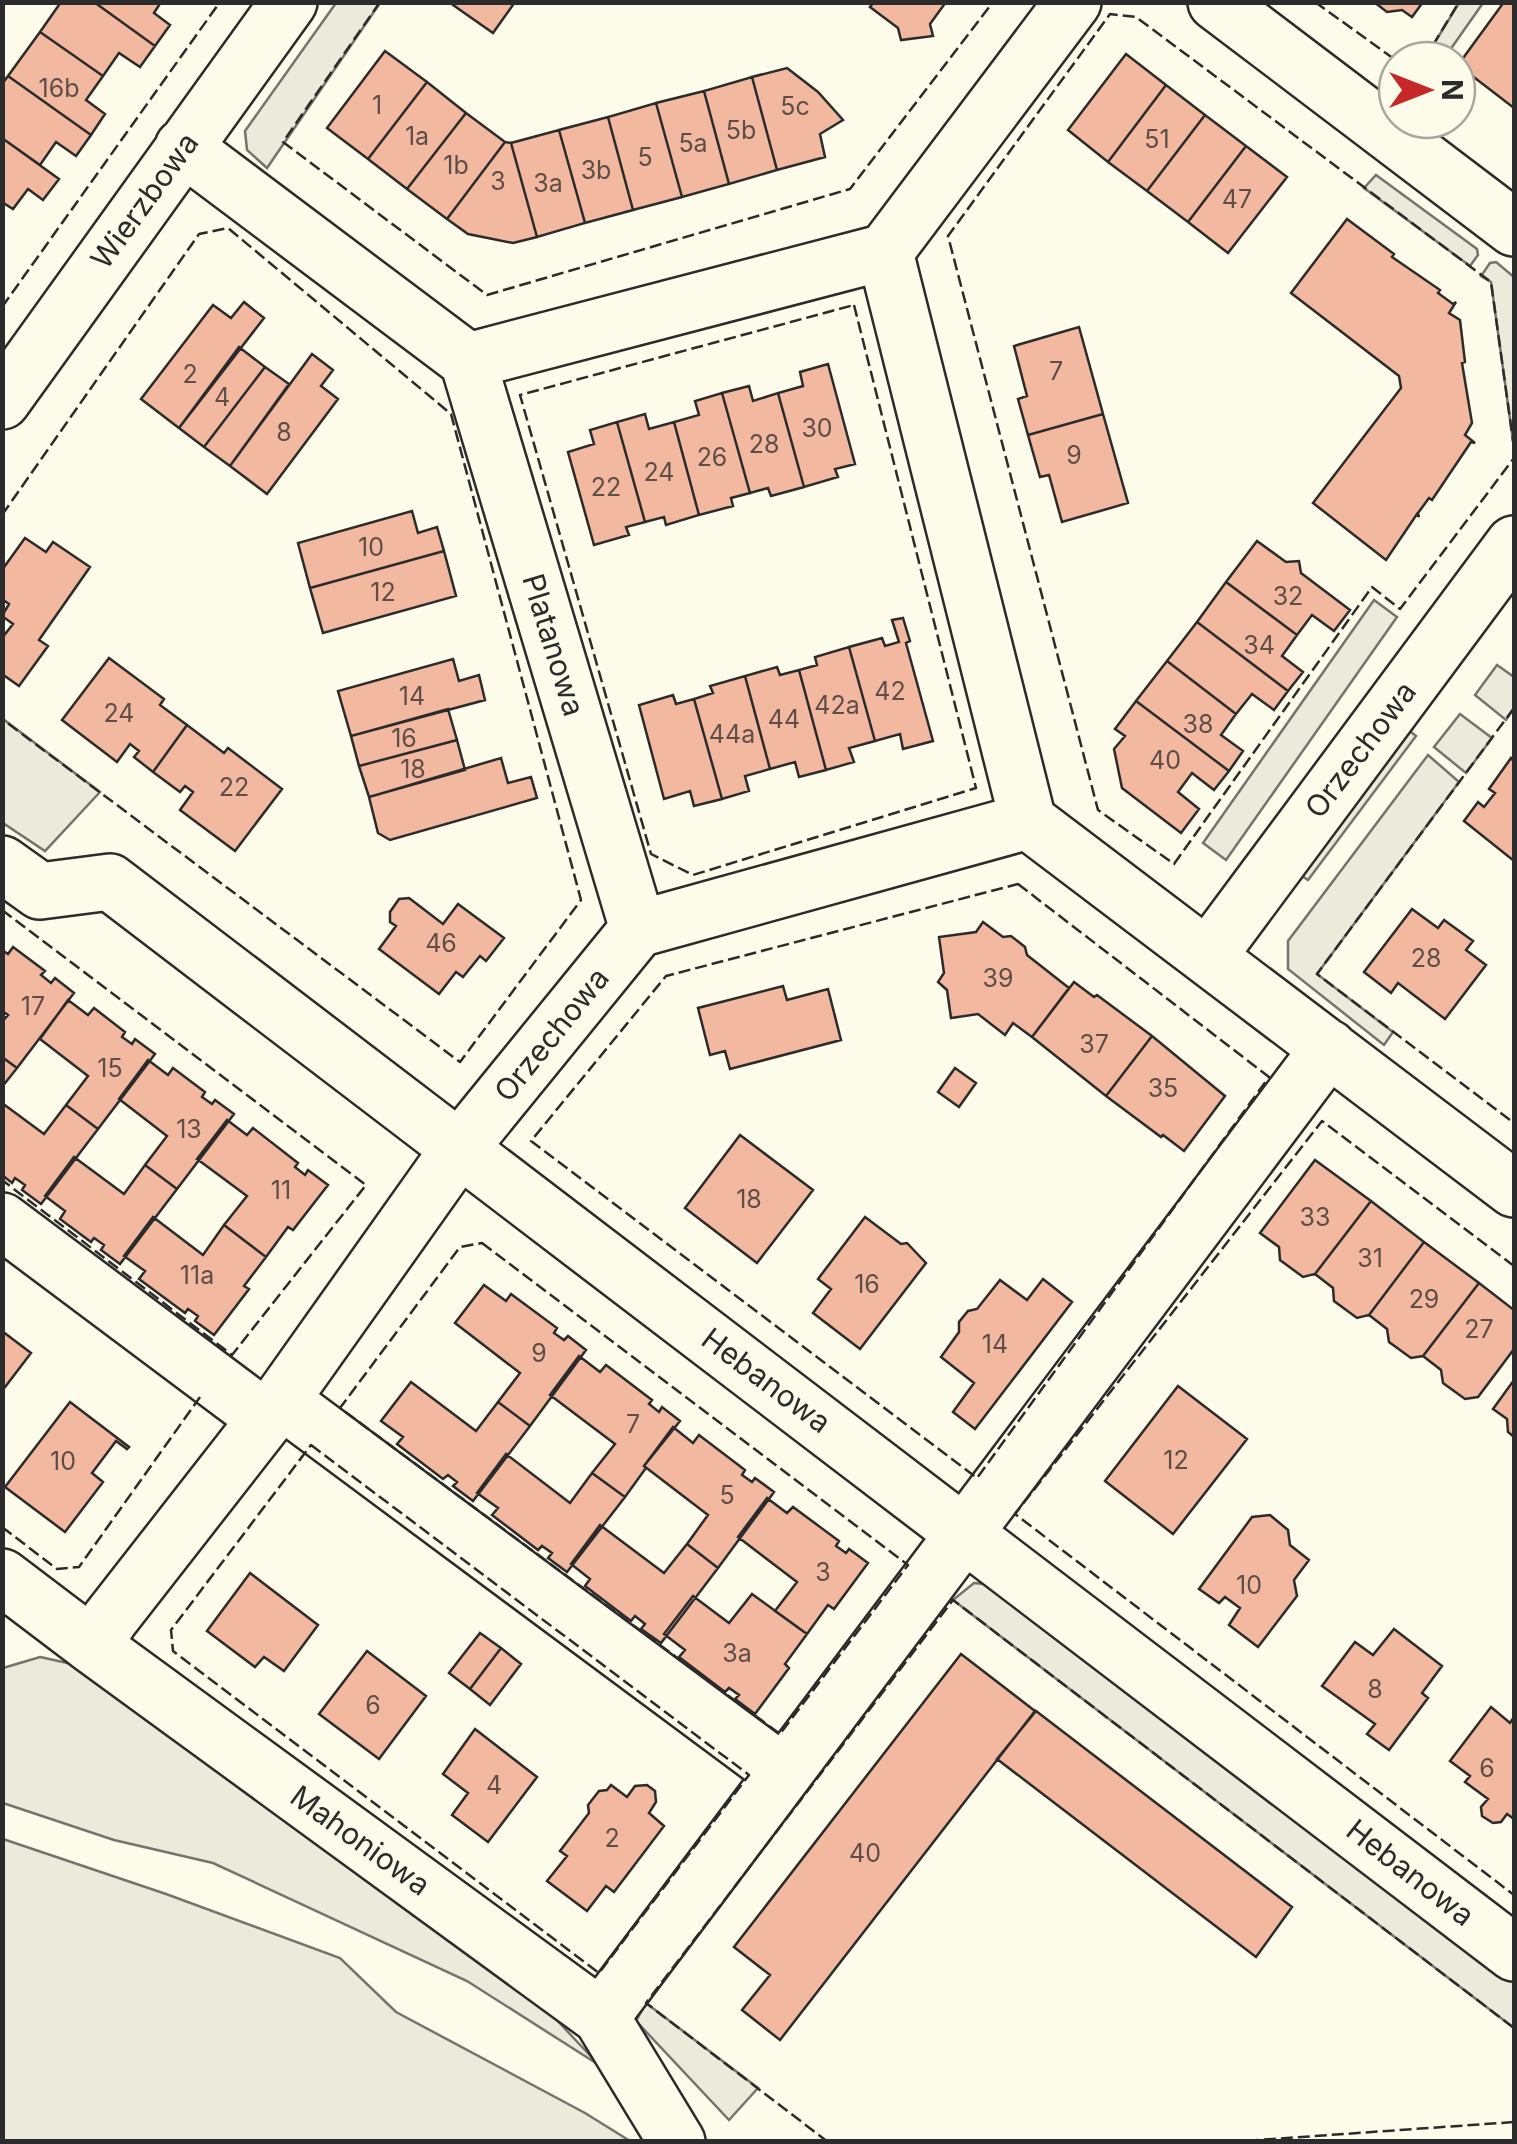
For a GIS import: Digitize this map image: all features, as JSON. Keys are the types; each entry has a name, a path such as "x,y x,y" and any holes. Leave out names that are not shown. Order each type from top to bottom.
{"street":[{"name":"Wierzbowa","path":"2,401 289,2"},
{"path":"183,147 468,361 885,252 1074,2"},
{"path":"1216,2 1514,228"},
{"path":"885,252 1028,822 1514,1188"},
{"name":"Platanowa","path":"468,361 638,929"},
{"name":"Orzechowa","path":"1208,956 1514,544"},
{"path":"638,929 1028,822"},
{"name":"Hebanowa","path":"2,864 40,891 110,882 1514,1954"},
{"name":"Orzechowa","path":"92,1646 273,1409 459,1149 638,929"},
{"path":"601,2017 1328,1048"},
{"path":"2,1221 782,1772"},
{"name":"Mahoniowa","path":"2,1576 92,1646 601,2017 678,2142"}],"shaded area":[{"path":"336,3 380,3 267,168 247,150 245,131"},
{"path":"1459,3 1483,3 1457,40 1436,40"},
{"path":"1376,175 1477,249 1478,255 1470,266 1364,188"},
{"path":"1496,262 1514,277 1514,448 1491,282 1481,276 1490,263"},
{"path":"1374,600 1397,617 1226,860 1203,843"},
{"path":"1497,665 1514,677 1514,708 1506,720 1475,695"},
{"path":"1460,714 1492,738 1466,773 1434,747"},
{"path":"3,719 100,792 45,851 3,823"},
{"path":"1402,725 1416,736 1308,880 1293,870"},
{"path":"1428,755 1459,782 1317,974 1393,1032 1384,1045 1288,969 1288,941"},
{"path":"974,1583 995,1585 1514,1979 1514,2028 953,1600"},
{"path":"40,1657 72,1664 553,2016 599,2065 467,1981 213,1863 114,1840 3,1803 3,1668"},
{"path":"3,1839 340,1958 396,2012 630,2141 3,2141"},
{"path":"646,2003 758,2088 729,2120 636,2021"}],"building":[{"path":"61,2 94,2 155,46 140,67 119,53 103,76 40,32"},
{"path":"94,2 161,2 154,13 170,25 155,46"},
{"path":"454,2 515,2 493,33"},
{"path":"874,2 946,2 930,24 933,36 901,40 898,28 870,7"},
{"path":"1374,2 1423,2 1412,17 1402,10 1387,12"},
{"path":"1504,2 1514,2 1514,108 1477,80 1476,40"},
{"path":"40,32 103,76 86,100 105,114 91,135 8,76"},
{"path":"385,51 427,82 368,159 327,128"},
{"path":"1126,54 1166,85 1108,162 1068,130"},
{"path":"787,68 818,92 843,120 820,134 825,157 777,170 752,77"},
{"path":"8,76 91,135 76,156 56,142 40,165 2,138 2,84"},
{"path":"752,77 777,170 729,184 704,91"},
{"path":"427,82 466,113 407,189 368,159"},
{"path":"1166,85 1205,115 1147,191 1108,162"},
{"path":"704,91 729,184 682,197 656,103"},
{"path":"656,103 682,197 633,210 608,117"},
{"path":"466,113 505,142 447,219 407,189"},
{"path":"1205,115 1246,146 1188,222 1147,191"},
{"path":"608,117 633,210 585,223 559,130"},
{"path":"559,130 585,223 537,237 511,143"},
{"path":"2,138 59,179 43,200 28,189 13,209 2,202"},
{"path":"505,142 511,143 537,237 513,243 468,234 447,219"},
{"path":"1246,146 1287,177 1228,253 1188,222"},
{"path":"1347,219 1440,290 1438,293 1453,304 1456,302 1449,313 1460,320 1472,423 1465,435 1475,443 1471,442 1386,560 1313,503 1401,388 1399,376 1291,293"},
{"path":"244,302 264,318 179,428 141,399 213,305 231,318"},
{"path":"1079,327 1103,414 1028,435 1018,399 1027,396 1014,346"},
{"path":"239,347 265,367 204,447 179,428"},
{"path":"312,354 333,370 321,386 338,399 267,494 230,466"},
{"path":"828,364 855,464 835,469 838,477 804,487 778,393 803,386 800,372"},
{"path":"265,367 289,384 230,466 204,447"},
{"path":"749,386 753,401 778,393 804,487 771,496 768,488 750,493 722,393"},
{"path":"722,393 750,493 731,498 733,506 699,515 674,422 699,415 695,401"},
{"path":"645,414 649,429 674,422 699,515 666,525 664,517 645,522 617,422"},
{"path":"1103,414 1128,503 1062,522 1049,475 1040,477 1028,435"},
{"path":"617,422 645,522 626,527 629,535 594,545 568,452 594,444 590,430"},
{"path":"412,511 418,533 437,527 444,551 310,588 298,543"},
{"path":"25,538 46,552 53,542 90,567 39,640 48,646 19,686 2,674 2,638 13,624 2,616 9,604 2,599 2,570"},
{"path":"1257,541 1286,562 1299,561 1301,573 1350,610 1334,631 1312,615 1297,635 1226,582"},
{"path":"444,551 456,596 323,633 310,588"},
{"path":"1226,582 1297,635 1282,656 1303,672 1288,691 1197,622"},
{"path":"903,618 910,641 906,643 933,741 903,749 900,734 875,741 849,647 882,638 885,646 899,642 892,620"},
{"path":"1197,622 1288,691 1274,710 1252,694 1236,714 1167,661"},
{"path":"849,647 875,741 849,748 854,762 826,770 799,670 817,665 815,657"},
{"path":"109,658 164,699 160,705 187,725 153,772 134,757 139,751 130,744 117,762 62,720"},
{"path":"453,659 459,681 479,675 485,700 351,736 338,691"},
{"path":"1167,661 1236,714 1221,735 1243,751 1229,771 1136,701"},
{"path":"777,667 780,675 799,670 826,770 799,777 795,762 770,769 745,676"},
{"path":"745,676 770,769 745,776 749,791 722,799 694,699 713,693 710,686"},
{"path":"673,695 676,704 694,699 722,799 694,806 690,791 664,799 639,705"},
{"path":"1136,701 1229,771 1214,790 1192,773 1178,792 1199,809 1181,833 1122,788 1114,749 1125,736 1115,729"},
{"path":"448,709 457,740 359,766 351,736"},
{"path":"187,725 224,753 228,748 282,789 235,851 180,810 193,792 185,786 180,792 153,772"},
{"path":"457,740 465,770 369,797 359,766"},
{"path":"501,758 508,783 531,777 537,798 390,840 378,833 369,797"},
{"path":"1511,758 1514,861 1464,821 1478,802 1484,807 1495,793 1489,789"},
{"path":"409,898 443,924 458,904 504,938 486,961 480,956 463,977 456,972 439,994 379,949 396,926 390,922 390,912 399,899"},
{"path":"1412,909 1438,928 1444,920 1473,941 1466,950 1486,965 1445,1019 1398,983 1391,993 1364,972"},
{"path":"983,922 1003,937 1011,936 1025,947 1027,955 1069,988 1032,1037 1013,1023 1005,1035 978,1014 951,1018 947,990 938,982 944,973 939,937 976,932"},
{"path":"13,947 45,971 41,975 51,983 55,978 74,993 17,1068 2,1057 2,1022 8,1015 2,1011 2,950 8,954"},
{"path":"1074,982 1152,1036 1106,1096 1032,1037"},
{"path":"783,986 787,1000 828,989 841,1040 730,1069 725,1051 710,1055 698,1008"},
{"path":"68,1000 88,1015 94,1008 125,1032 122,1037 132,1044 135,1039 155,1054 98,1129 66,1105 88,1076 40,1039"},
{"path":"1152,1036 1225,1096 1184,1151 1106,1096"},
{"path":"2,1057 17,1068 2,1087"},
{"path":"148,1060 168,1075 173,1068 205,1092 202,1097 212,1104 215,1100 234,1114 177,1189 145,1165 167,1136 119,1099"},
{"path":"955,1068 976,1083 959,1107 938,1092"},
{"path":"2,1103 44,1134 66,1105 98,1129 41,1204 22,1190 25,1185 15,1178 12,1183 2,1175"},
{"path":"227,1120 247,1135 253,1128 298,1163 295,1167 305,1175 308,1170 328,1185 266,1257 224,1225 247,1196 197,1159"},
{"path":"740,1135 813,1190 757,1263 685,1208"},
{"path":"74,1157 124,1194 145,1165 177,1189 120,1264 101,1250 104,1245 94,1238 91,1242 60,1219 65,1211 45,1196"},
{"path":"1315,1160 1371,1201 1315,1274 1303,1277 1280,1260 1279,1247 1260,1233"},
{"path":"1371,1201 1424,1242 1369,1315 1357,1318 1334,1301 1333,1288 1315,1274"},
{"path":"153,1217 203,1255 224,1225 266,1257 244,1286 249,1289 214,1335 195,1321 198,1316 188,1309 185,1313 139,1279 145,1271 124,1256"},
{"path":"865,1217 901,1244 907,1243 926,1263 860,1349 813,1313 831,1289 818,1279"},
{"path":"1424,1242 1479,1283 1423,1356 1411,1358 1389,1342 1387,1329 1369,1315"},
{"path":"1043,1279 1072,1302 975,1429 953,1412 974,1383 941,1357 959,1332 959,1322 968,1311 977,1309 1000,1280 1027,1300"},
{"path":"1479,1283 1514,1310 1514,1349 1478,1397 1465,1399 1443,1383 1441,1370 1423,1356"},
{"path":"484,1285 506,1301 511,1294 557,1328 554,1333 564,1340 568,1336 586,1350 530,1426 498,1402 520,1373 455,1323"},
{"path":"2,1331 31,1353 2,1391"},
{"path":"579,1356 600,1372 606,1365 652,1400 649,1404 659,1412 662,1407 680,1421 625,1497 592,1473 615,1444 550,1395"},
{"path":"1514,1380 1514,1437 1508,1432 1507,1419 1493,1409"},
{"path":"411,1382 476,1431 498,1402 530,1426 473,1501 453,1486 457,1482 448,1475 443,1479 397,1444 403,1437 381,1421"},
{"path":"1178,1386 1247,1439 1173,1534 1105,1481"},
{"path":"70,1402 129,1447 116,1441 92,1473 103,1482 65,1532 5,1487"},
{"path":"673,1427 693,1443 699,1435 745,1470 742,1475 752,1482 755,1478 774,1492 718,1568 687,1544 708,1515 644,1466"},
{"path":"506,1454 570,1503 592,1473 625,1497 567,1572 548,1558 552,1553 542,1546 538,1550 492,1515 498,1508 477,1493"},
{"path":"767,1498 787,1513 793,1507 839,1541 836,1546 846,1553 849,1549 868,1563 834,1609 828,1605 807,1634 775,1611 797,1582 738,1537"},
{"path":"1270,1515 1288,1530 1290,1545 1309,1560 1294,1580 1297,1596 1258,1647 1229,1625 1240,1608 1225,1597 1219,1603 1199,1589 1252,1517"},
{"path":"600,1525 664,1573 687,1544 718,1568 661,1643 641,1629 645,1624 635,1616 631,1621 585,1586 590,1579 571,1564"},
{"path":"250,1573 318,1625 284,1671 264,1657 255,1667 207,1631"},
{"path":"752,1594 807,1634 785,1664 789,1668 755,1714 735,1699 739,1695 729,1688 725,1692 679,1657 685,1650 664,1634 693,1596 729,1623"},
{"path":"1394,1629 1442,1666 1422,1693 1428,1698 1389,1750 1367,1734 1375,1724 1322,1686 1355,1642 1373,1655"},
{"path":"480,1633 501,1648 470,1689 449,1673"},
{"path":"501,1648 521,1664 490,1705 470,1689"},
{"path":"367,1651 426,1696 379,1759 319,1714"},
{"path":"961,1654 1035,1711 780,2040 742,2010 770,1975 734,1947"},
{"path":"1491,1707 1510,1723 1514,1717 1514,1819 1507,1814 1501,1822 1493,1823 1482,1816 1481,1807 1488,1799 1465,1782 1470,1776 1450,1761"},
{"path":"1036,1711 1292,1907 1256,1957 997,1759"},
{"path":"475,1729 537,1777 488,1842 452,1815 468,1793 443,1774"},
{"path":"611,1785 627,1797 635,1786 647,1785 655,1791 656,1802 649,1813 664,1826 614,1892 606,1886 587,1911 547,1881 567,1856 560,1851 589,1813 588,1805 599,1791"}],"fence":[{"path":"2,307 220,2"},
{"path":"380,2 283,142 487,295 850,189 993,2"},
{"path":"1315,2 1377,47"},
{"path":"1436,40 1459,2"},
{"path":"1514,448 1491,282 1136,17 1110,14 948,236 1098,810 1174,864 1372,587 1400,609 1514,458"},
{"path":"2,515 199,234 228,228 451,414 581,900 460,1062 2,719"},
{"path":"854,305 976,788 693,875 651,854 520,395 854,305"},
{"path":"1514,708 1317,974 1514,1123"},
{"path":"1018,884 1269,1077 977,1478 531,1141 666,976 1018,884"},
{"path":"2,910 366,1185 232,1355 2,1180"},
{"path":"1514,1266 1322,1121 1015,1514 1514,1895"},
{"path":"482,1243 908,1565 780,1734 340,1408 460,1247 482,1243"},
{"path":"2,1527 57,1569 79,1567 200,1397"},
{"path":"311,1445 749,1775 599,1973 173,1651 171,1630 311,1445"},
{"path":"828,2142 646,2003 953,1600 1514,2028"},
{"path":"1230,2142 1514,2122"}]}
